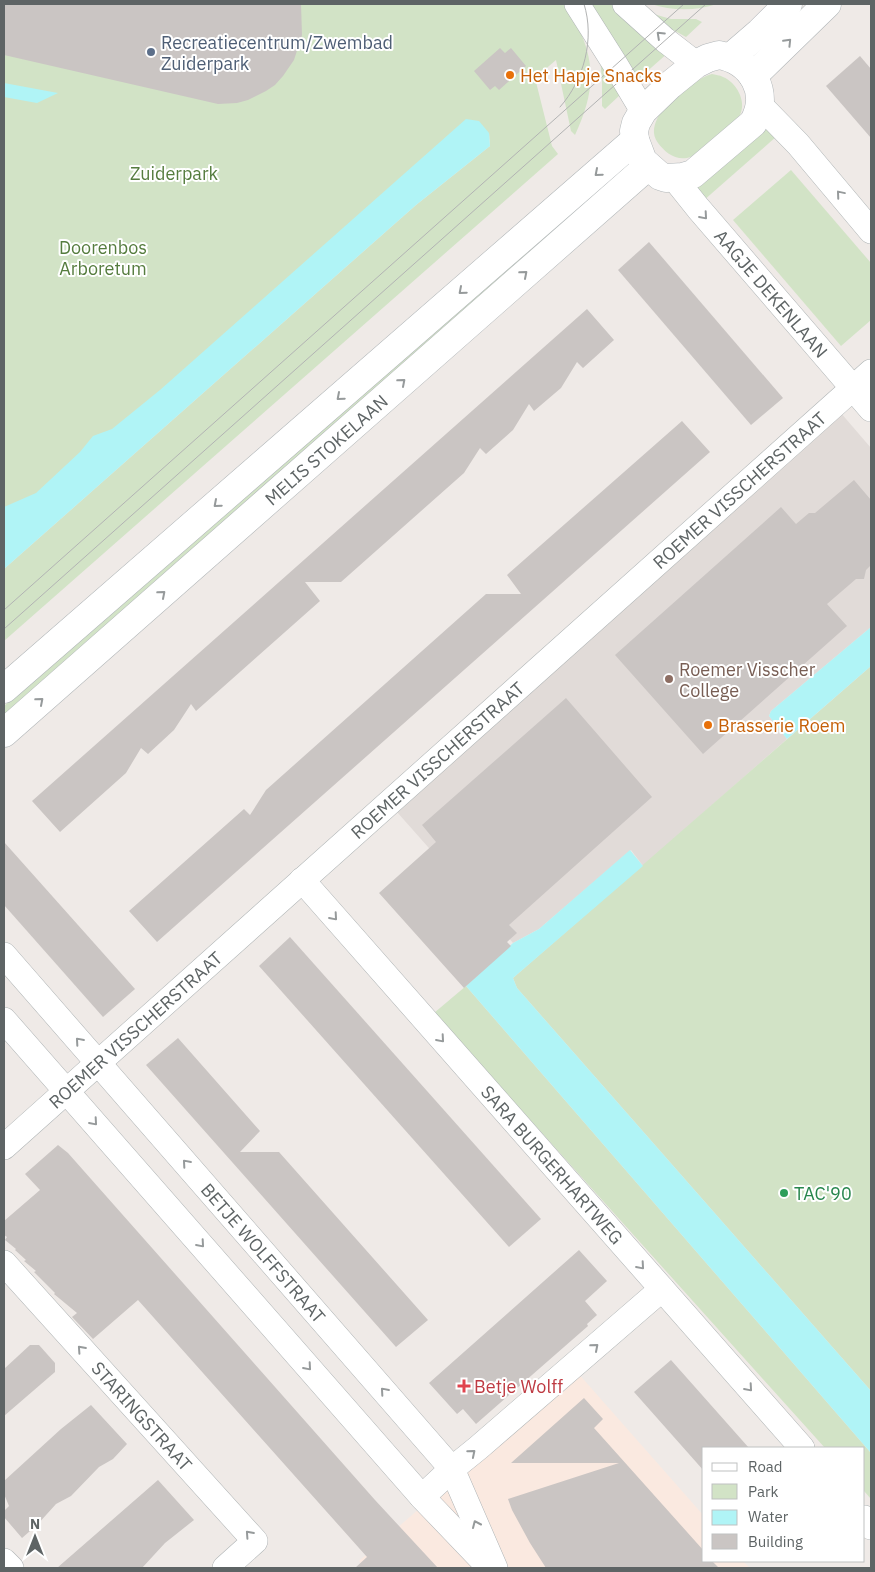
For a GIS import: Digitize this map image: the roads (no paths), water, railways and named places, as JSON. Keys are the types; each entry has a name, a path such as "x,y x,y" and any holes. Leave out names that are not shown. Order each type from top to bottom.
{"street":[{"path":"577,4 615,64 642,112"},
{"path":"625,4 665,40 696,64"},
{"path":"731,57 788,4"},
{"path":"753,76 827,4"},
{"path":"719,56 731,57 750,71 758,86 760,105 757,116 753,123 693,174 674,178 660,176 648,166 641,156 635,140 636,123 642,112 670,85 696,64 719,56"},
{"path":"760,105 798,144 871,231"},
{"name":"MELIS STOKELAAN","path":"4,689 635,140"},
{"name":"MELIS STOKELAAN","path":"4,733 648,166"},
{"name":"AAGJE DEKENLAAN","path":"674,178 698,208 862,380 871,409"},
{"name":"ROEMER VISSCHERSTRAAT","path":"4,1147 862,380"},
{"name":"SARA BURGERHARTWEG","path":"302,880 801,1447"},
{"name":"BETJE WOLFFSTRAAT","path":"4,955 452,1469 495,1568"},
{"path":"4,1020 422,1497 490,1568"},
{"name":"STARINGSTRAAT","path":"4,1262 254,1541 225,1568"},
{"path":"422,1497 452,1469 473,1453 662,1289"},
{"path":"4,1560 10,1568"}],"water":[{"path":"4,83 58,93 37,103 4,97"},
{"path":"466,119 479,121 489,133 490,146 416,205 4,569 4,507 36,493 80,452 93,436 112,429 160,390"},
{"path":"871,627 871,666 787,739 769,716 771,711"},
{"path":"630,850 643,866 513,978 517,988 871,1391 871,1453 466,986 513,943 539,929"}],"tram line":[{"path":"560,107 575,84 585,59 588,31 584,4"},
{"path":"4,610 684,4"},
{"path":"4,629 706,4"}],"place":[{"name":"Recreatiecentrum/Zwembad Zuiderpark","path":"151,52"},
{"name":"Het Hapje Snacks","path":"510,75"},
{"name":"Roemer Visscher College","path":"669,679"},
{"name":"Brasserie Roem","path":"708,725"},
{"name":"TAC'90","path":"784,1193"},
{"name":"Betje Wolff","path":"464,1386"}],"park label":[{"name":"Zuiderpark","path":"174,173"},
{"name":"Doorenbos Arboretum","path":"103,257"}]}
